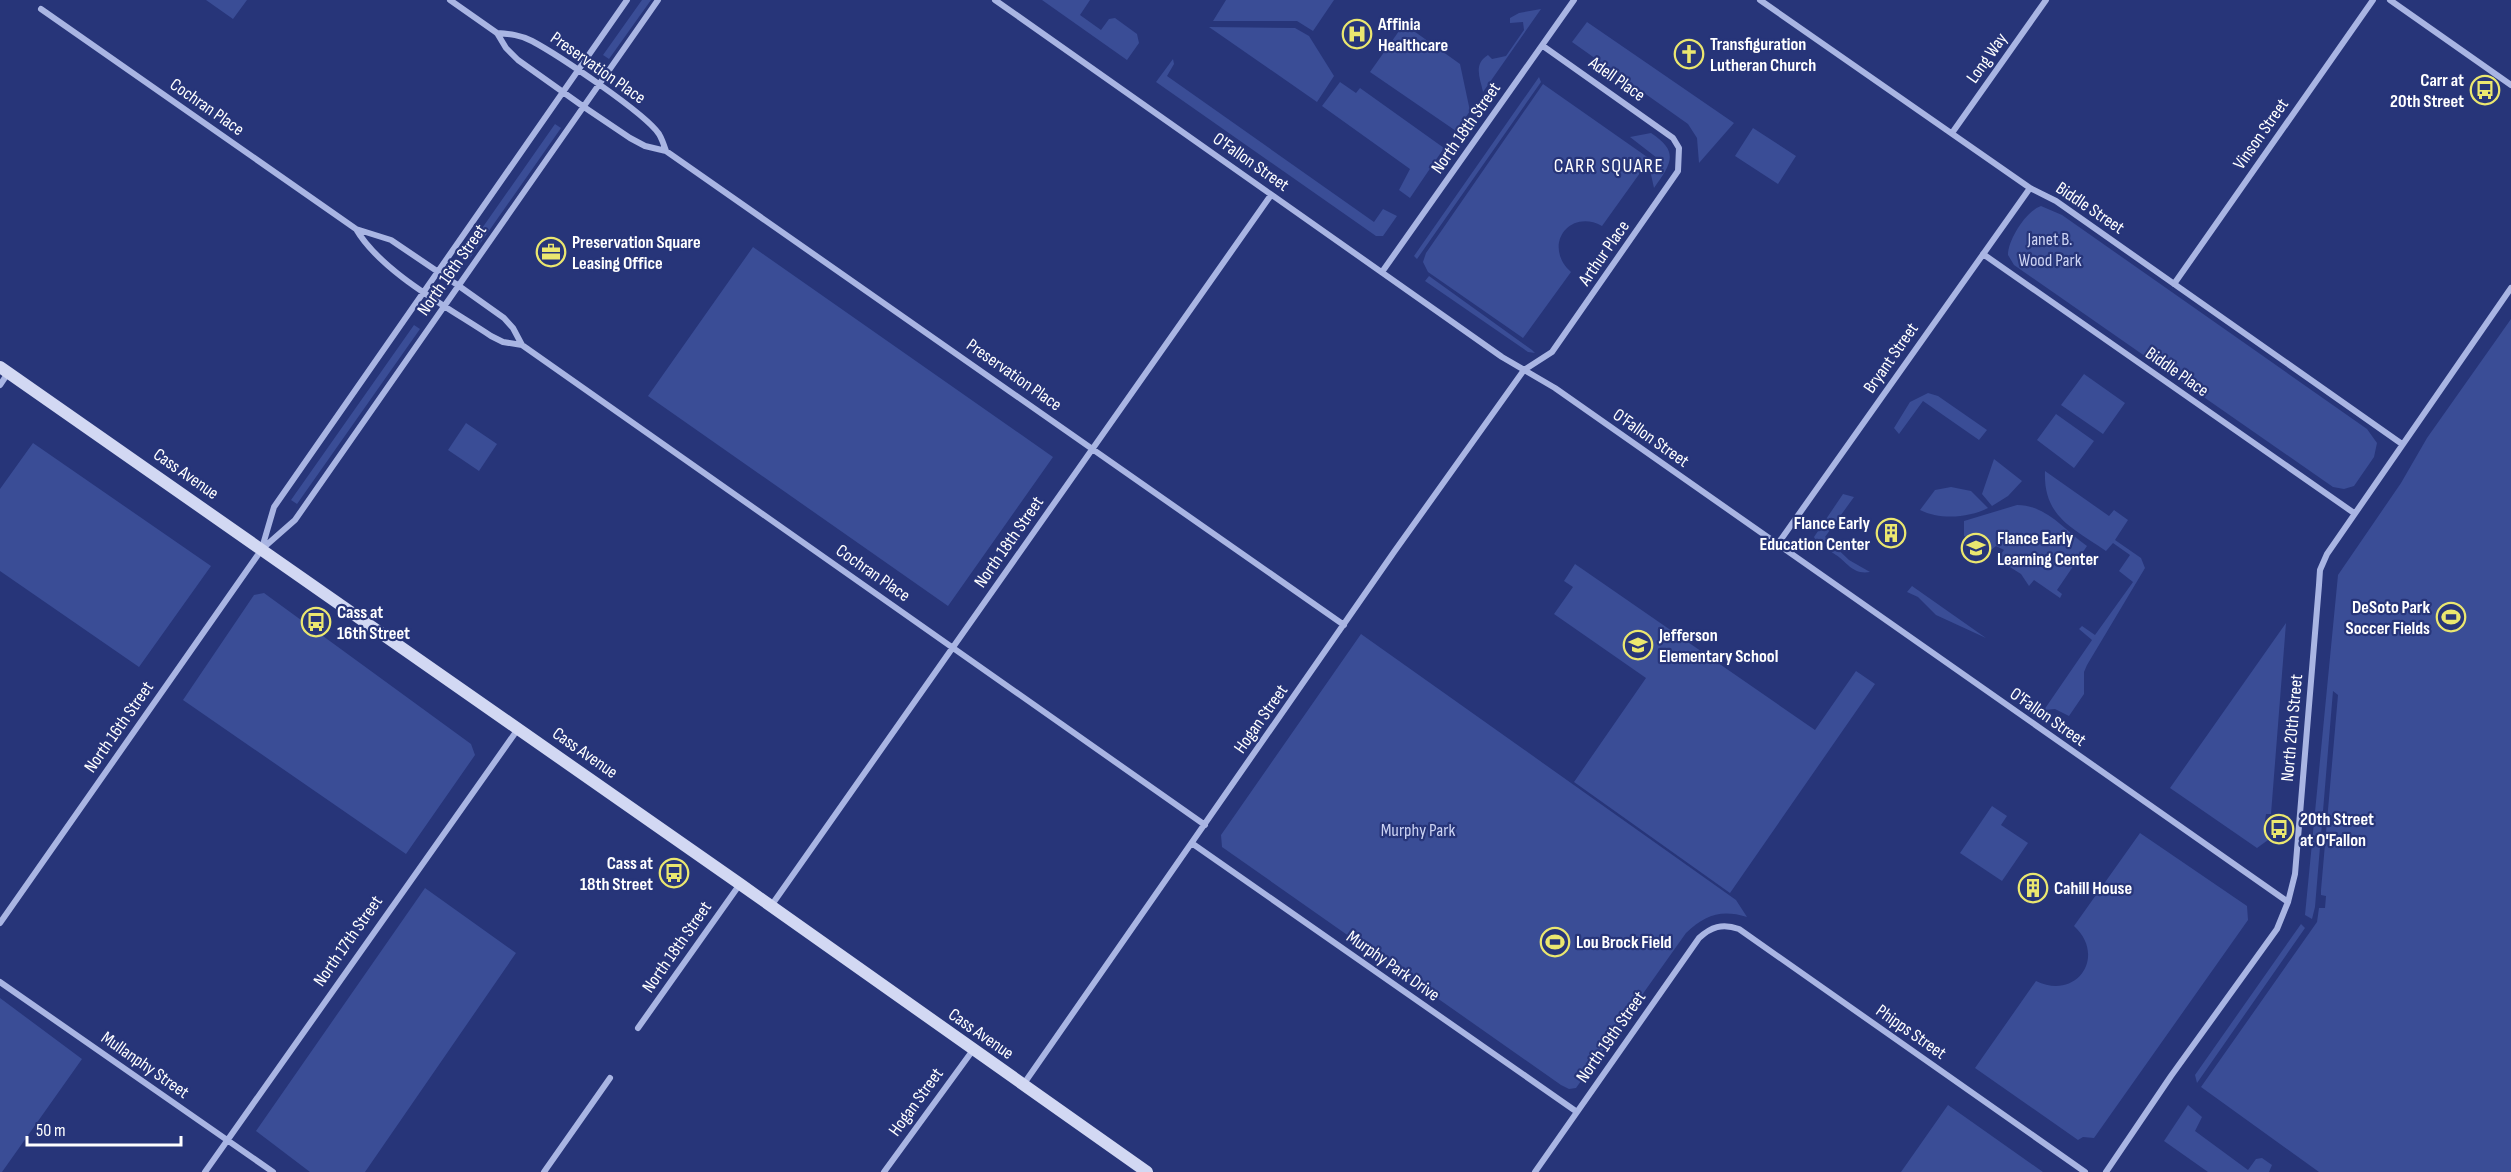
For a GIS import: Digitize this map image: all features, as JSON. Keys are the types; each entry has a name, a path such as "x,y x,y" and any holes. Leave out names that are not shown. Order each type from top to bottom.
{"main road":[{"name":"Cass Avenue","path":"4,370 740,884 1147,1172"}],"street":[{"name":"Preservation Place","path":"450,0 497,33 506,48 518,60 562,92 630,138 645,146 666,151 1344,625"},
{"name":"North 16th Street","path":"262,549 274,507 627,0"},
{"name":"North 16th Street","path":"0,923 262,549 295,520 658,0"},
{"name":"O'Fallon Street","path":"994,0 1382,272 1524,370 1555,388 2288,902"},
{"name":"North 18th Street","path":"1382,272 1574,0"},
{"name":"Biddle Street","path":"1760,0 2030,188 2056,201 2402,444"},
{"name":"Long Way","path":"1952,133 2046,0"},
{"name":"Vinson Street","path":"2174,284 2373,0"},
{"path":"2390,0 2511,85"},
{"name":"Cochran Place","path":"41,9 356,230 391,240 459,286 504,318 513,328 522,345"},
{"name":"Preservation Place","path":"497,33 515,34 531,40 644,118 659,134 666,151"},
{"name":"Adell Place","path":"1543,45 1673,138"},
{"name":"Arthur Place","path":"1524,370 1552,352 1678,171 1679,148 1673,138"},
{"name":"Bryant Street","path":"1777,545 2030,188"},
{"name":"North 18th Street","path":"771,906 1272,195"},
{"name":"Cochran Place","path":"356,230 365,245 378,259 491,336 503,342 522,345 1205,825"},
{"name":"Biddle Place","path":"1983,254 2354,513"},
{"name":"North 20th Street","path":"2106,1172 2171,1076 2277,929 2288,902 2295,874 2320,570 2327,554 2511,288"},
{"path":"0,385 4,370"},
{"name":"Hogan Street","path":"1023,1086 1524,370"},
{"name":"North 17th Street","path":"205,1172 518,729"},
{"name":"Murphy Park Drive","path":"1193,843 1577,1112"},
{"name":"North 18th Street","path":"638,1028 740,884"},
{"name":"Phipps Street","path":"1718,926 1729,925 1738,929 2085,1172"},
{"name":"North 19th Street","path":"1535,1172 1699,938 1718,926"},
{"name":"Mullanphy Street","path":"0,982 273,1172"},
{"name":"Hogan Street","path":"884,1172 973,1050"},
{"path":"544,1172 610,1078"}],"green space":[{"path":"206,0 247,0 233,19"},
{"path":"642,0 651,0 609,59 603,55"},
{"path":"1042,0 1090,0 1080,15 1101,30 1109,19 1115,18 1137,34 1139,43 1127,60"},
{"path":"1226,0 1334,0 1313,31 1297,21 1213,21"},
{"path":"1541,9 1483,92 1479,77 1480,63 1488,55 1492,59 1506,56 1524,30 1523,22 1510,23 1510,18 1519,13"},
{"path":"1587,22 1734,123 1699,163 1697,138 1688,124 1572,42"},
{"path":"1404,24 1460,64 1470,111 1456,131 1370,72"},
{"path":"1209,27 1295,28 1309,36 1334,76 1317,102"},
{"path":"1173,59 1174,64 1167,76 1374,222 1383,209 1397,216 1383,236 1376,236 1156,82"},
{"path":"1539,77 1541,82 1417,259 1414,256"},
{"path":"1340,82 1356,93 1360,88 1444,148 1410,198 1399,190 1410,169 1322,106"},
{"path":"1543,84 1650,159 1602,226 1590,222 1579,222 1563,232 1559,241 1559,251 1563,262 1571,272 1523,338 1428,272 1423,262 1426,253"},
{"path":"555,124 561,128 470,258 464,254"},
{"path":"1753,128 1796,156 1778,184 1735,156"},
{"path":"1651,133 1666,146 1670,159 1665,172 1654,188 1650,170 1657,158 1630,137"},
{"name":"Janet B. Wood Park","path":"2041,206 2062,215 2367,429 2377,443 2374,457 2354,486 2344,489 2333,487 2014,265 2008,255 2011,242 2024,220"},
{"path":"753,247 1053,457 948,606 648,396"},
{"path":"1429,276 1535,353 1528,352 1425,281"},
{"path":"2511,319 2511,1172 2319,1172 2201,1087 2317,922 2319,908 2325,908 2326,896 2321,895 2321,890 2338,695 2333,691 2315,907 2312,919 2305,915 2338,575 2401,483 2427,438"},
{"path":"414,325 420,329 297,504 291,500"},
{"path":"2084,374 2125,403 2103,434 2061,405"},
{"path":"1928,393 1938,396 1987,430 1979,440 1923,401 1899,434 1894,428 1910,402"},
{"path":"2056,414 2094,441 2074,468 2037,440"},
{"path":"466,423 497,444 479,471 448,450"},
{"path":"33,443 211,566 139,667 0,571 0,489"},
{"path":"1994,459 2022,481 2008,496 1992,506 1982,494"},
{"path":"2045,471 2109,516 2114,510 2128,520 2115,540 2141,558 2145,568 2087,665 2084,672 2084,694 2069,716 2055,709 2044,710 2092,640 2079,629 2082,626 2095,635 2133,582 2119,571 2130,555 2113,543 2106,551 2062,520 2049,500"},
{"path":"1951,487 1971,491 1988,508 1963,516 1936,515 1920,510 1935,490"},
{"path":"1843,494 1854,497 1825,537 1849,560 1870,572 1859,572 1851,568 1821,546 1814,537"},
{"path":"2017,505 2028,506 2046,514 2087,546 2057,590 2062,594 2060,598 2034,580 2029,586 2021,574 1997,559 2004,550 1996,546 1985,555 1977,543 1964,536 1964,521"},
{"path":"1575,564 1815,730 1856,671 1875,684 1730,893 1574,782 1646,678 1554,614 1573,587 1564,581"},
{"path":"1912,586 1986,638 1936,615 1918,597 1907,592"},
{"path":"264,593 471,744 475,755 406,854 183,700 254,595"},
{"path":"2286,623 2271,814 2266,814 2264,827 2270,828 2268,840 2257,848 2170,788"},
{"name":"Murphy Park","path":"1361,634 1736,900 1747,917 1729,914 1714,915 1686,933 1576,1088 1569,1089 1561,1085 1222,847 1221,835"},
{"path":"1992,806 2007,816 2001,825 2028,843 2002,881 1960,853"},
{"path":"2140,833 2247,906 2248,920 2094,1138 2083,1137 2078,1140 1975,1068 2036,981 2051,986 2064,985 2075,980 2083,972 2088,950 2084,938 2074,926"},
{"path":"425,888 516,953 365,1172 310,1172 256,1131"},
{"path":"2301,924 2305,928 2197,1083 2195,1075"},
{"path":"0,998 82,1059 2,1172 0,1172"},
{"path":"1948,1105 2043,1172 1901,1172"},
{"path":"2188,1105 2202,1117 2195,1131 2248,1170 2256,1159 2262,1158 2272,1165 2269,1172 2208,1172 2164,1141"}],"place":[{"name":"Affinia Healthcare","path":"1357,34"},
{"name":"Transfiguration Lutheran Church","path":"1689,54"},
{"name":"Carr at 20th Street","path":"2485,90"},
{"name":"Preservation Square Leasing Office","path":"551,252"},
{"name":"Flance Early Education Center","path":"1891,533"},
{"name":"Flance Early Learning Center","path":"1976,548"},
{"name":"DeSoto Park Soccer Fields","path":"2451,617"},
{"name":"Cass at 16th Street","path":"316,622"},
{"name":"Jefferson Elementary School","path":"1638,645"},
{"name":"20th Street at O'Fallon","path":"2279,829"},
{"name":"Cass at 18th Street","path":"674,873"},
{"name":"Cahill House","path":"2033,888"},
{"name":"Lou Brock Field","path":"1555,942"}],"district":[{"name":"CARR SQUARE","path":"1609,166"}]}
